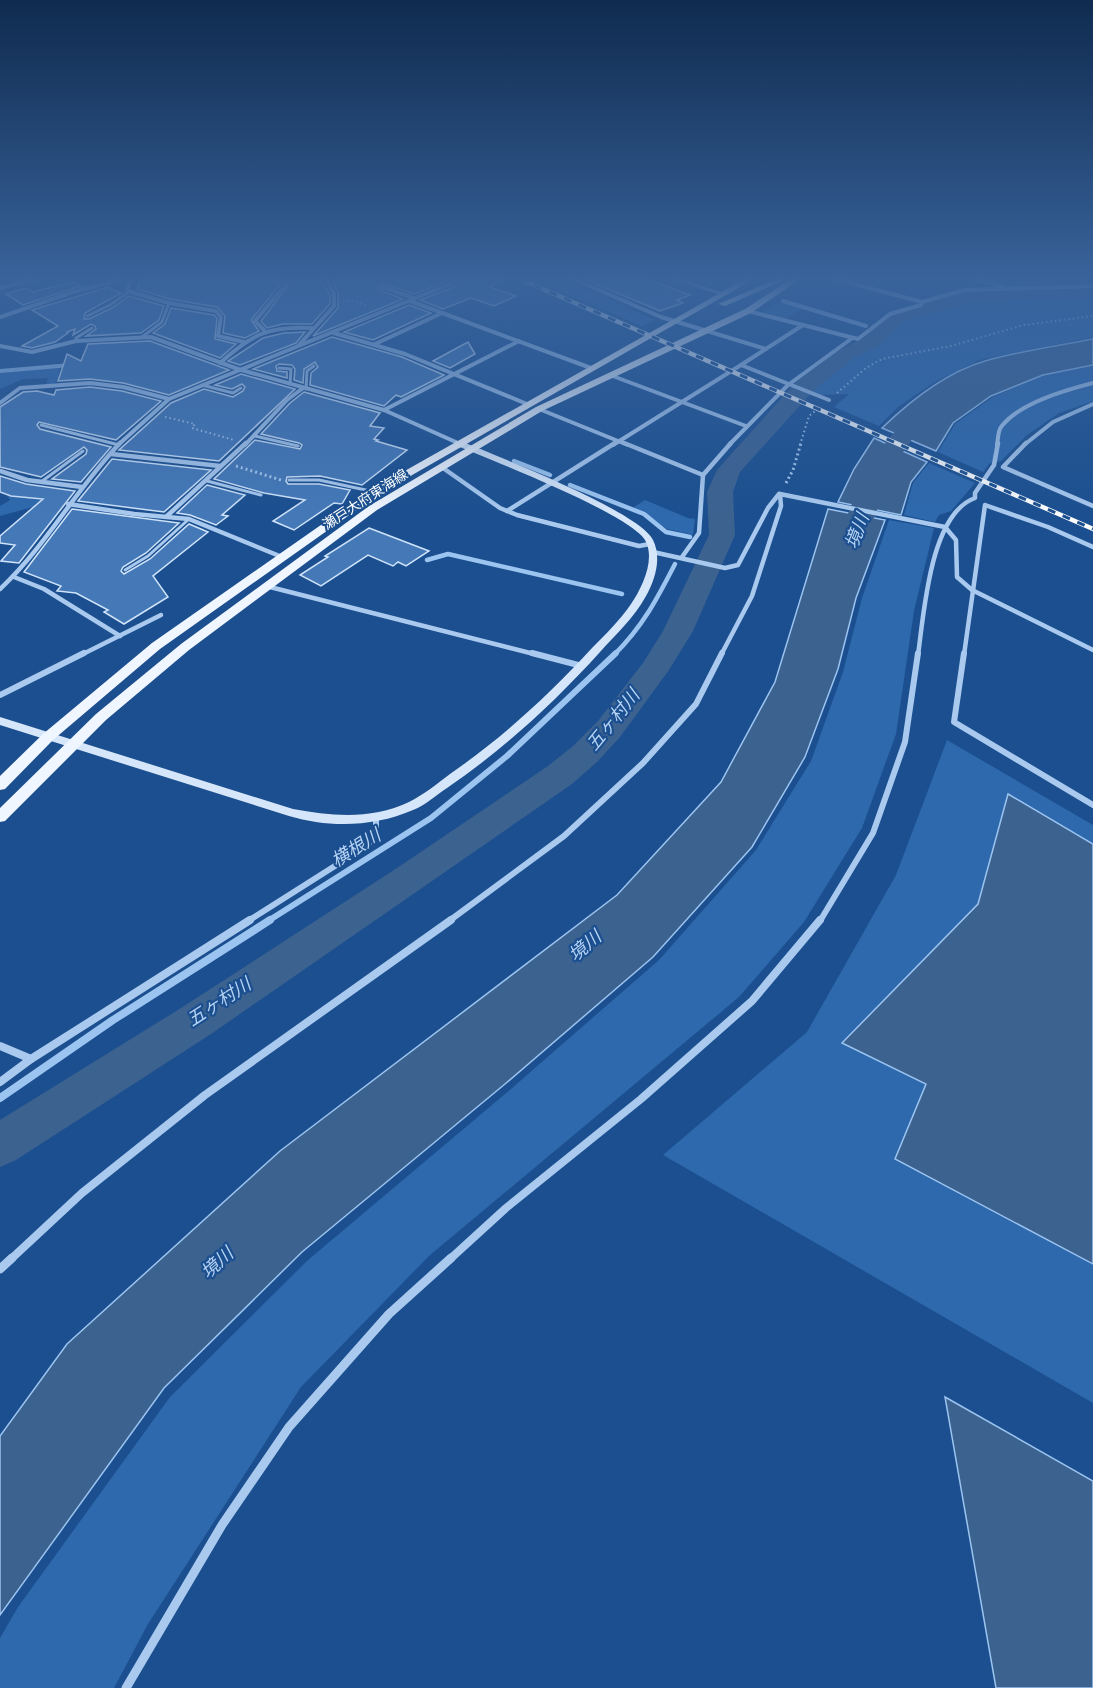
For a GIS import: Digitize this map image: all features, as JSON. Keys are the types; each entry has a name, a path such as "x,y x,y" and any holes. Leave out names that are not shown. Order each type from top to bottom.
{"main road":[{"name":"瀬戸大府東海線","path":"0,785 48,737 156,646 282,557 375,492 609,358"},
{"name":"瀬戸大府東海線","path":"0,817 101,717 184,646 373,508 539,409 645,358"}],"street":[{"path":"0,720 292,813 350,822 412,806 483,758 529,718 582,666 630,613 640,598 652,570 651,548 639,527 551,484 384,410 206,358"},
{"path":"220,363 226,358"},
{"path":"0,589 14,577 82,487 150,413 169,399 268,358"},
{"path":"414,358 527,404"},
{"path":"384,410 486,358"},
{"path":"564,358 591,368"},
{"path":"507,511 751,358"},
{"path":"685,558 699,532 704,475 747,426 789,386 826,358"},
{"path":"741,364 789,386 829,400"},
{"path":"609,374 747,426"},
{"path":"0,403 20,388 69,386 90,382 123,387 169,399"},
{"path":"975,498 975,492 994,465 1000,428 1022,409 1070,389 1093,383"},
{"path":"167,516 255,436 287,400 304,388"},
{"path":"1003,467 1031,436 1061,416 1093,404"},
{"path":"539,409 704,475"},
{"path":"111,454 222,464"},
{"path":"994,465 1093,506"},
{"path":"442,468 507,511 725,568 738,565 742,561 768,508 780,494"},
{"path":"1,472 41,482 82,487"},
{"path":"780,494 945,527 956,540 957,577 972,590 1093,650"},
{"path":"0,1269 82,1193 205,1095 399,959 564,836 643,763 696,704 752,596 781,506 780,494"},
{"path":"975,498 985,505 1048,527 1093,547"},
{"path":"126,1688 222,1525 289,1427 389,1314 506,1208 641,1099 752,1000 815,929 873,832 905,742 926,596 945,527 964,502 975,498"},
{"path":"68,504 134,514 189,519 282,557"},
{"path":"985,505 954,722 1093,805"},
{"path":"14,577 44,589 120,636"},
{"path":"266,586 582,666"},
{"path":"0,695 161,615"},
{"path":"0,1082 31,1059 368,845 376,831 376,817"},
{"path":"0,1046 31,1059"}],"lane":[{"path":"304,388 307,371 314,366"},
{"path":"279,368 291,369 290,384"},
{"path":"202,385 233,393 241,388"},
{"path":"41,425 119,445"},
{"path":"255,436 298,446"},
{"path":"41,482 83,451"},
{"path":"289,480 319,480 375,492"},
{"path":"207,481 261,495"},
{"path":"125,570 148,556 189,519"}],"path":[{"path":"780,494 793,470 809,416 866,368 889,358"},
{"path":"150,413 195,424 192,428 247,443"},
{"path":"222,464 282,481 289,480"}],"shaded area":[{"path":"847,358 990,358 979,360 933,383 898,407 879,426 834,407 849,394 819,395 810,392"},
{"path":"1093,366 1093,401 1059,413 1027,435 1001,461 989,464 983,472 938,452 955,424 993,397 1044,375"},
{"path":"60,368 57,381 53,384 46,386 48,378 23,379 0,389 0,372"},
{"path":"929,463 975,483 951,511 939,515 935,522 904,515 913,483"},
{"path":"6,494 46,499 33,507 0,516 0,506 10,500"},
{"path":"645,500 695,519 693,535 667,529 634,507"},
{"path":"889,520 934,528 914,611 896,734 862,828 804,922 739,997 429,1256 301,1387 148,1624 114,1688 0,1688 0,1638 18,1607 170,1397 308,1260 505,1094 659,960 756,850 811,761 843,672 862,598"},
{"path":"947,740 1093,825 1093,1403 663,1155 807,1032 896,875"}],"water":[{"path":"997,358 1093,358 1093,365 1043,375 991,396 953,423 936,451 882,428 930,388 957,372"},
{"path":"874,438 927,462 911,482 901,515 838,502 854,469"},
{"path":"828,509 885,520 856,598 838,669 805,757 752,847 653,957 505,1084 302,1252 164,1388 0,1615 0,1436 67,1344 280,1151 617,895 721,782 775,682"},
{"path":"1008,794 1093,844 1093,1264 895,1159 926,1084 842,1043 978,904"},
{"path":"945,1397 1093,1481 1093,1688 996,1688"}],"building":[{"path":"66,358 75,358 81,361 82,358 196,358 229,370 169,395 123,383 90,379 58,381"},
{"path":"233,358 258,358 240,365 228,361"},
{"path":"281,358 404,358 444,375 401,397 396,395 384,406 310,385 311,373 318,367 315,362 304,369 303,383 294,380 295,369 292,365 279,364 276,366 277,371 287,372 287,378 253,369"},
{"path":"439,358 468,358 450,368 433,361"},
{"path":"241,374 295,389 219,461 119,450 171,403 204,389 233,397 243,391 245,387 242,384 232,389 215,385"},
{"path":"90,387 122,391 161,401 116,440 39,422 37,425 40,429 111,447 81,482 52,479 86,454 87,450 84,447 41,477 0,467 0,407 23,392 37,391 54,395 56,390"},
{"path":"304,392 380,413 370,426 384,428 374,439 407,450 362,485 320,476 287,477 288,484 319,484 350,490 342,504 334,503 294,530 273,521 305,500 264,493 214,479 255,440 300,449 302,445 299,443 261,434 290,403"},
{"path":"112,459 211,470 164,512 78,501"},
{"path":"0,476 26,484 75,491 19,563 1,561 15,545 0,543 0,536 43,499 11,496 0,492"},
{"path":"207,485 245,495 222,515 228,516 216,525 190,515 177,513"},
{"path":"72,509 179,523 146,553 123,567 121,571 124,574 150,559 189,524 208,532 153,576 168,597 124,624 104,612 108,610 76,593 57,591 61,586 24,572"},
{"path":"369,528 429,551 406,566 398,562 393,566 368,555 321,586 300,575 328,557 325,556"}],"waterway":[{"name":"五ヶ村川","path":"0,1145 196,1021 410,878 560,775 585,754 609,729 654,670 678,631 722,535 720,492 729,470 804,387 842,358"},
{"path":"0,371 71,365"},
{"name":"境川","path":"843,561 884,461 905,433 940,405"},
{"name":"横根川","path":"514,461 550,475"},
{"name":"横根川","path":"570,485 644,514 666,532 690,537"},
{"path":"427,560 448,554 622,594"},
{"name":"横根川","path":"615,654 641,623 675,564"},
{"name":"横根川","path":"268,921 431,818 507,756 615,654"},
{"name":"横根川","path":"0,1098 113,1020 270,920"}],"railway":[{"path":"701,358 1093,529"}]}
